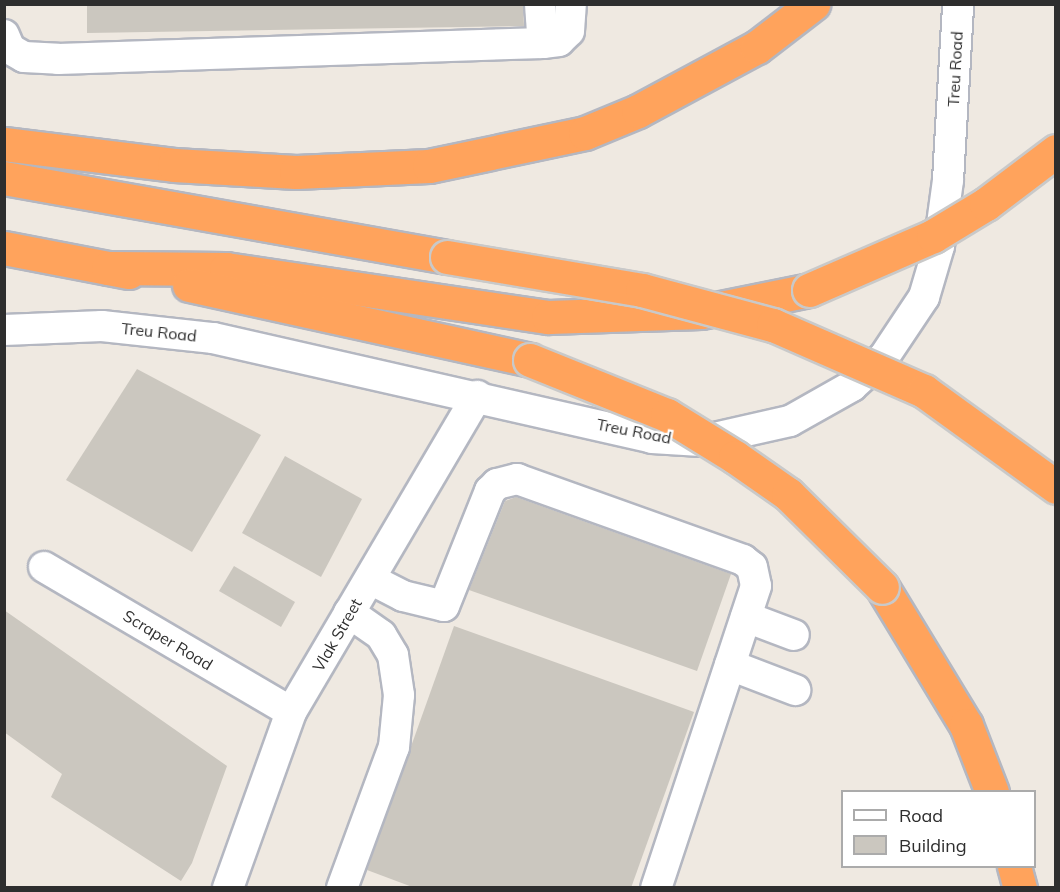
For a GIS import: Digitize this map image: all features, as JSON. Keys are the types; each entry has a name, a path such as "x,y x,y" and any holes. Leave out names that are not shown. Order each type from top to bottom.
{"highway":[{"path":"4,144 174,165 296,172 429,166 585,133 638,111 758,47 813,4"},
{"path":"108,268 226,269 548,317 702,312 809,290 933,236 986,204 1056,151"},
{"path":"4,178 642,290 773,325 924,391 1056,487"},
{"path":"4,248 108,268 530,360 667,415 735,456 788,494 882,587 966,724 991,790"},
{"path":"1014,868 1020,888"}],"street":[{"path":"540,4 543,43"},
{"path":"4,35 10,50 24,57 58,59 543,43 559,41 569,30 571,4"},
{"name":"Treu Road","path":"4,330 102,327 213,338 477,396 652,438 700,441 790,421 852,386 901,335 924,297 939,246 948,180 958,4"},
{"name":"Vlak Street","path":"228,888 291,712 477,396"},
{"path":"370,579 403,596 444,606 490,491 497,484 517,479 743,560 755,572 756,586 656,888"},
{"name":"Scraper Road","path":"44,567 291,712"},
{"path":"342,888 394,747 399,695 393,655 381,635 349,613"},
{"path":"746,617 794,635"},
{"path":"730,665 795,690"}],"building":[{"path":"87,4 523,4 524,26 87,33"},
{"path":"137,369 261,435 192,552 66,480"},
{"path":"285,456 362,499 321,577 242,533"},
{"path":"516,497 731,574 697,671 469,590 505,501"},
{"path":"234,566 295,602 281,627 219,591"},
{"path":"4,610 227,766 192,863 181,881 51,797 62,774 4,732"},
{"path":"454,626 694,712 631,888 415,888 367,870"}]}
